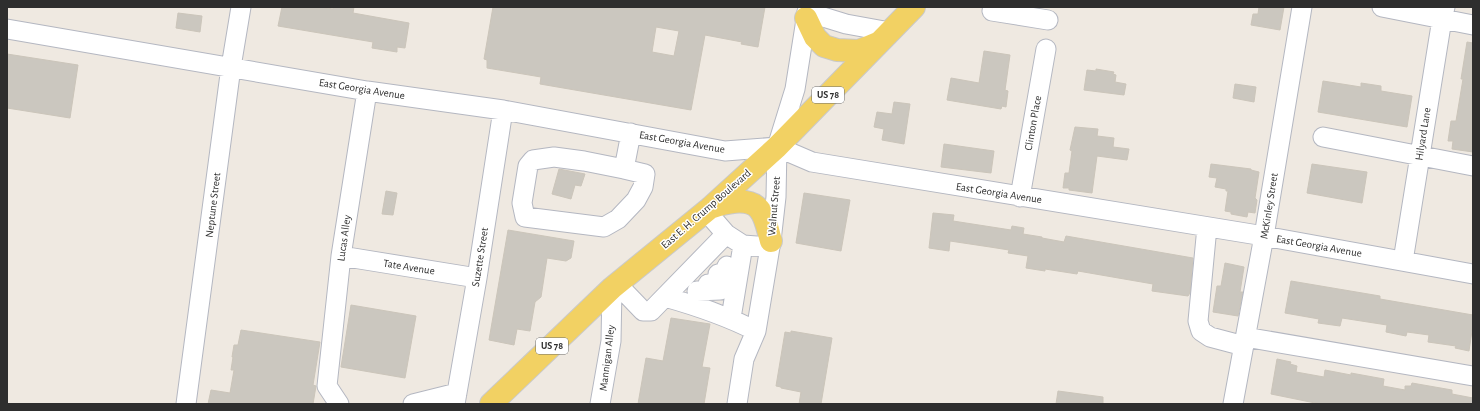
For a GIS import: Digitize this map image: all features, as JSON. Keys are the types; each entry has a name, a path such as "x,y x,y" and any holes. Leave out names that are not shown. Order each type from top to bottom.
{"main road":[{"name":"East E. H. Crump Boulevard","path":"491,404 615,286 708,209 776,148 914,7"},
{"path":"807,12 815,37 824,46 837,50 859,51 884,37"},
{"path":"708,209 725,203 745,202 753,204 763,215 770,244"}],"street":[{"name":"Neptune Street","path":"186,404 231,67 242,7"},
{"path":"995,7 992,11 1048,20"},
{"name":"McKinley Street","path":"1233,404 1264,236 1302,7"},
{"path":"1382,7 1444,13 1473,25"},
{"name":"Walnut Street","path":"737,404 744,359 756,331 770,244 776,197 776,148 795,88 807,12"},
{"name":"Hilyard Lane","path":"1403,261 1444,13"},
{"name":"East Georgia Avenue","path":"7,29 367,91 503,110 725,151 776,148 812,162 1264,236 1473,274"},
{"name":"Clinton Place","path":"1020,197 1046,49"},
{"name":"Lucas Alley","path":"339,404 327,386 341,256 367,91"},
{"name":"Suzette Street","path":"456,398 477,278 503,110"},
{"path":"624,169 631,133"},
{"path":"1323,138 1473,166"},
{"path":"554,157 624,169 645,174 643,187 636,200 627,210 618,219 604,227 525,216 522,203 528,166 533,160 554,157"},
{"path":"708,209 726,234 743,245 770,244"},
{"path":"1207,227 1198,321 1201,331 1210,337 1473,376"},
{"path":"707,273 726,234"},
{"path":"615,286 643,311 651,311 665,296 707,273 743,245"},
{"name":"Tate Avenue","path":"341,256 477,278"},
{"path":"707,273 731,318"},
{"name":"Mannigan Alley","path":"600,404 611,341 615,286"},
{"path":"665,296 705,308 731,318 756,331"},
{"path":"413,404 456,398"}],"building":[{"path":"282,7 321,7 333,9 333,7 354,7 353,13 409,23 405,48 397,47 397,52 372,48 373,42 278,26"},
{"path":"493,7 765,7 758,47 741,44 742,42 705,35 691,110 540,84 541,77 487,68 487,60 484,59","holes":["656,27 679,31 674,56 652,52"]},
{"path":"1259,7 1284,7 1280,30 1251,25 1253,14 1258,14"},
{"path":"178,13 202,16 200,32 176,28"},
{"path":"1467,42 1473,43 1473,152 1452,149 1453,141 1448,141 1451,121 1456,121"},
{"path":"984,51 1010,55 1005,90 1008,91 1006,107 1002,106 1001,109 947,100 951,78 979,83"},
{"path":"7,54 78,65 70,118 7,108"},
{"path":"1096,69 1114,72 1113,74 1116,75 1115,82 1126,84 1124,95 1084,90 1087,70 1096,71"},
{"path":"1323,81 1361,87 1361,83 1381,86 1381,91 1412,96 1407,127 1318,112"},
{"path":"1235,84 1256,87 1254,102 1233,98"},
{"path":"894,102 910,104 904,144 882,140 884,129 874,127 877,112 892,114"},
{"path":"1075,127 1098,129 1097,136 1114,138 1113,147 1129,149 1127,160 1097,156 1092,193 1063,188 1065,173 1069,173 1072,151 1070,150"},
{"path":"944,144 994,151 991,173 941,167"},
{"path":"1211,164 1251,169 1259,172 1255,198 1257,200 1255,213 1248,212 1247,217 1231,214 1231,212 1225,211 1228,191 1226,191 1226,189 1215,187 1217,178 1209,177"},
{"path":"1312,164 1367,172 1362,203 1307,193"},
{"path":"559,169 585,174 581,186 575,185 571,199 552,194"},
{"path":"386,191 397,193 393,215 382,214"},
{"path":"804,193 850,200 841,251 796,243"},
{"path":"933,213 954,215 953,221 1011,230 1012,226 1024,228 1023,234 1064,242 1066,236 1193,258 1190,293 1188,296 1152,291 1153,284 1078,271 1077,274 1045,269 1045,271 1026,268 1028,256 1008,253 1009,250 950,241 949,251 929,248"},
{"path":"508,230 574,241 571,258 566,261 547,258 541,297 535,302 530,331 517,329 514,345 489,340"},
{"path":"1225,263 1244,267 1240,292 1243,292 1238,316 1213,312 1217,286 1221,286"},
{"path":"1291,281 1380,296 1380,299 1473,315 1469,351 1455,348 1456,346 1428,342 1429,335 1407,332 1406,336 1386,332 1387,325 1342,318 1340,326 1318,323 1319,319 1285,313"},
{"path":"351,305 416,316 405,378 341,367"},
{"path":"671,318 710,324 702,367 710,368 704,404 638,404 646,358 663,361"},
{"path":"241,330 320,342 313,385 316,386 313,404 208,404 211,390 230,393 234,370 231,370 234,345 238,345"},
{"path":"791,331 832,338 821,404 799,404 801,392 776,386 785,332 791,333"},
{"path":"1277,359 1291,362 1290,364 1297,366 1296,372 1324,377 1325,370 1384,379 1383,386 1405,390 1405,386 1411,386 1412,383 1452,390 1452,394 1473,398 1473,404 1320,404 1271,394"},
{"path":"1058,391 1103,397 1103,404 1056,404"}]}
